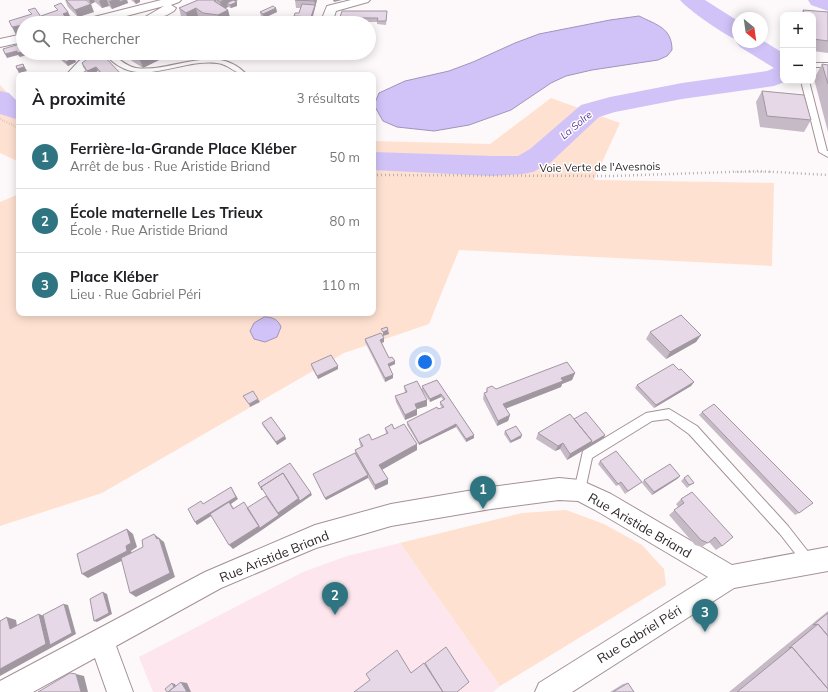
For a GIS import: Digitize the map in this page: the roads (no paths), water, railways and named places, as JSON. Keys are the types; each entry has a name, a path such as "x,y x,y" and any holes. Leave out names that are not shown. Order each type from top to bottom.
{"street":[{"path":"113,16 175,0"},
{"path":"156,16 185,0"},
{"path":"329,16 331,10 364,0"},
{"path":"0,43 16,40"},
{"path":"76,72 90,60"},
{"name":"Rue Aristide Briand","path":"7,692 213,580 315,537 391,515 491,498 559,489 580,491 603,502 730,577"},
{"path":"730,577 818,561"},
{"name":"Rue Gabriel Péri","path":"548,692 730,577"},
{"path":"101,640 120,692"}],"lane":[{"path":"116,60 133,70 154,70 213,61 225,63 239,72"},
{"path":"816,65 828,65"},
{"path":"806,84 823,152 828,154"},
{"path":"580,491 588,455 650,416 669,414 692,430 784,530 818,561"}],"waterway":[{"name":"La Solre","path":"691,0 732,27"},
{"name":"La Solre","path":"819,0 828,4"},
{"name":"La Solre","path":"758,48 780,61"},
{"name":"La Solre","path":"376,161 492,166 523,165 540,156 590,111 610,105 682,91 774,78 780,75"},
{"name":"La Solre","path":"0,99 10,109 16,111"}],"place":[{"name":"Ferrière-la-Grande Place Kléber","path":"483,509"},
{"name":"École maternelle Les Trieux","path":"335,615"},
{"name":"Place Kléber","path":"705,632"}]}
